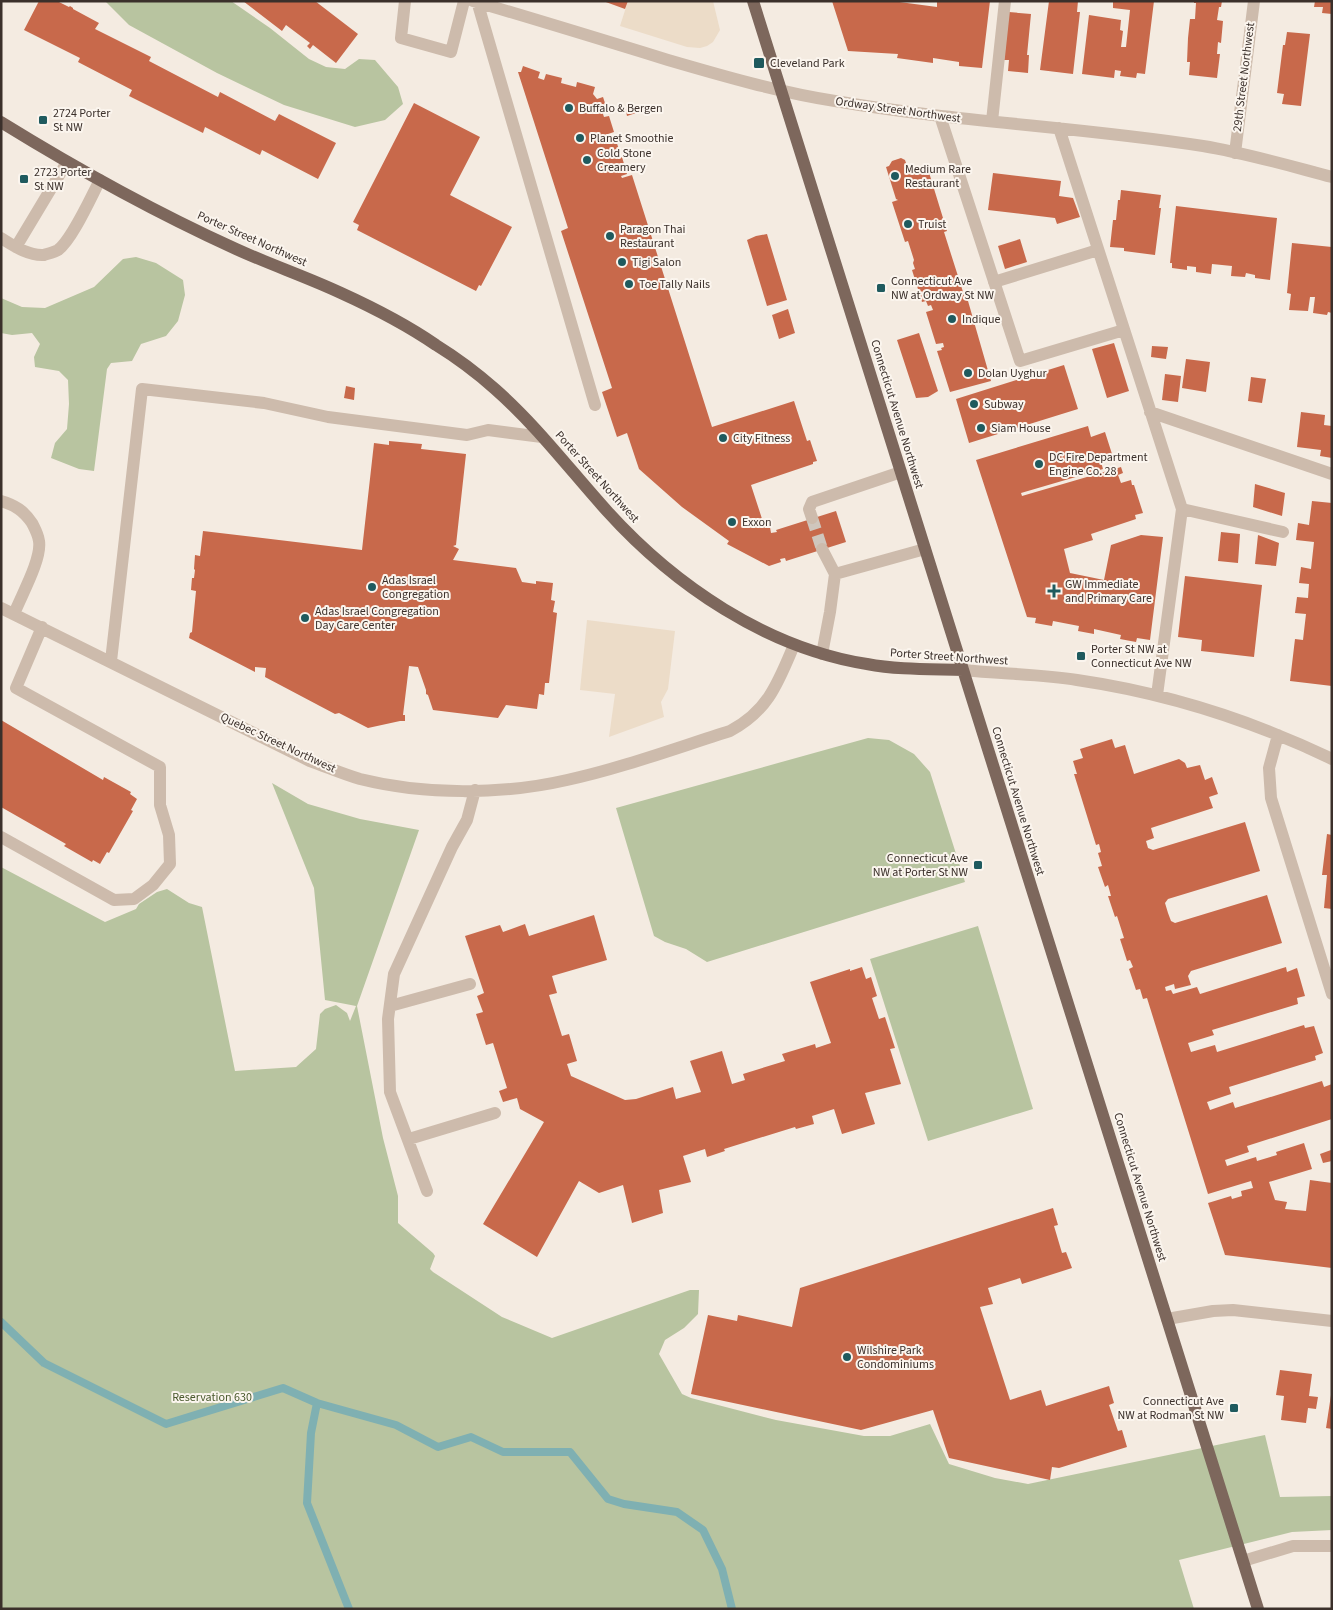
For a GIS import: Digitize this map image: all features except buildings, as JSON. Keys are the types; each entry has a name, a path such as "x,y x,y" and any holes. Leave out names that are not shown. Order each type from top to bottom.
{"main road":[{"name":"Connecticut Avenue Northwest","path":"753,1 1258,1609"},
{"name":"Porter Street Northwest","path":"1,122 67,162 146,206 238,250 342,293 435,344 497,390 542,437 608,512 673,573 711,601 746,621 794,645 822,654 867,664 901,668 963,670"}],"street":[{"path":"405,1 401,38 451,52 464,1"},
{"path":"992,121 1006,1"},
{"name":"29th Street Northwest","path":"1235,153 1254,1"},
{"path":"476,2 595,404"},
{"name":"Ordway Street Northwest","path":"476,2 709,72 781,91 835,102 940,116 1205,146 1332,178"},
{"path":"940,116 1020,361 1124,330"},
{"path":"1059,128 1182,509 1157,695"},
{"path":"16,247 67,162"},
{"path":"1,238 30,253 44,255 58,250 68,239 100,180"},
{"path":"1,246 16,247"},
{"path":"994,282 1098,250"},
{"path":"111,661 142,389 264,404 328,417 466,435 488,430 542,437"},
{"path":"1150,412 1332,474"},
{"path":"812,518 809,509 812,502 901,472"},
{"path":"1,501 11,504 26,514 38,533 40,542 38,557 14,614"},
{"path":"1182,509 1283,532"},
{"path":"822,549 835,574 822,654"},
{"path":"835,574 925,549"},
{"name":"Quebec Street Northwest","path":"1,608 295,754 343,773 393,786 475,790 514,788 594,774 730,731 744,723 768,701 794,645"},
{"path":"1,837 114,900 134,899 153,885 170,864 169,835 160,805 160,767 16,688 42,627"},
{"name":"Porter Street Northwest","path":"963,670 1075,679 1157,695 1212,710 1278,735 1332,759"},
{"path":"1278,735 1269,768 1271,798 1332,994"},
{"path":"427,1191 390,1092 388,1020 394,974 452,847 467,820 475,790"},
{"path":"390,1006 470,984"},
{"path":"409,1139 494,1113"},
{"path":"1167,1318 1233,1310 1332,1321"},
{"path":"1242,1561 1293,1546 1332,1546"}],"green space":[{"path":"105,1 231,1 270,28 309,59 326,67 345,69 359,59 375,60 398,87 403,104 385,120 355,127 284,105 217,73 129,25"},
{"path":"136,257 156,263 183,280 185,295 178,321 166,336 141,344 132,361 111,363 107,369 94,471 79,469 51,458 55,443 67,429 68,380 59,371 35,367 34,357 40,344 32,333 12,335 1,333 1,298 22,307 45,308 94,287 123,259"},
{"path":"868,738 889,740 914,754 930,772 965,882 707,962 686,949 654,936 616,808"},
{"name":"Reservation 630","path":"272,783 308,804 360,819 419,830 357,1006 383,1138 398,1196 398,1223 433,1253 435,1256 430,1269 433,1272 502,1317 552,1338 690,1290 699,1290 698,1314 684,1328 665,1340 659,1354 682,1394 776,1420 864,1436 890,1436 930,1424 949,1464 995,1478 1028,1484 1265,1435 1280,1497 1332,1496 1332,1530 1292,1532 1179,1560 1194,1609 1,1609 1,867 105,922 136,909 139,904 157,892 167,889 189,903 202,907 235,1071 296,1067 316,1049 320,1014 325,1009 336,1005 347,1013 350,1021 356,1006 325,1000 314,888"},
{"path":"978,926 1033,1109 928,1141 870,959"}],"shaded area":[{"path":"628,1 713,1 720,30 713,42 700,48 687,47 620,26"},
{"path":"587,620 675,631 668,689 661,702 664,717 609,737 615,694 580,690"}],"waterway":[{"path":"1,1322 44,1363 166,1424 283,1388 317,1403 396,1425 438,1447 471,1437 503,1452 570,1452 608,1499 624,1504 677,1512 703,1530 722,1569 732,1609"},
{"path":"317,1403 311,1433 307,1503 349,1609"}],"tunnel":[{"path":"812,518 822,549"}],"place":[{"name":"Cleveland Park","path":"759,63"},
{"name":"Buffalo & Bergen","path":"569,108"},
{"name":"2724 Porter St NW","path":"43,120"},
{"name":"Planet Smoothie","path":"580,138"},
{"name":"Cold Stone Creamery","path":"587,160"},
{"name":"Medium Rare Restaurant","path":"895,176"},
{"name":"2723 Porter St NW","path":"24,179"},
{"name":"Truist","path":"908,224"},
{"name":"Paragon Thai Restaurant","path":"610,236"},
{"name":"Tigi Salon","path":"622,262"},
{"name":"Toe Tally Nails","path":"629,284"},
{"name":"Connecticut Ave NW at Ordway St NW","path":"881,288"},
{"name":"Indique","path":"952,319"},
{"name":"Dolan Uyghur","path":"968,373"},
{"name":"Subway","path":"974,404"},
{"name":"Siam House","path":"981,428"},
{"name":"City Fitness","path":"723,438"},
{"name":"DC Fire Department Engine Co. 28","path":"1039,464"},
{"name":"Exxon","path":"732,522"},
{"name":"Adas Israel Congregation","path":"372,587"},
{"name":"GW Immediate and Primary Care","path":"1054,591"},
{"name":"Adas Israel Congregation Day Care Center","path":"305,618"},
{"name":"Porter St NW at Connecticut Ave NW","path":"1081,656"},
{"name":"Connecticut Ave NW at Porter St NW","path":"978,865"},
{"name":"Wilshire Park Condominiums","path":"847,1357"},
{"name":"Connecticut Ave NW at Rodman St NW","path":"1234,1408"}]}
